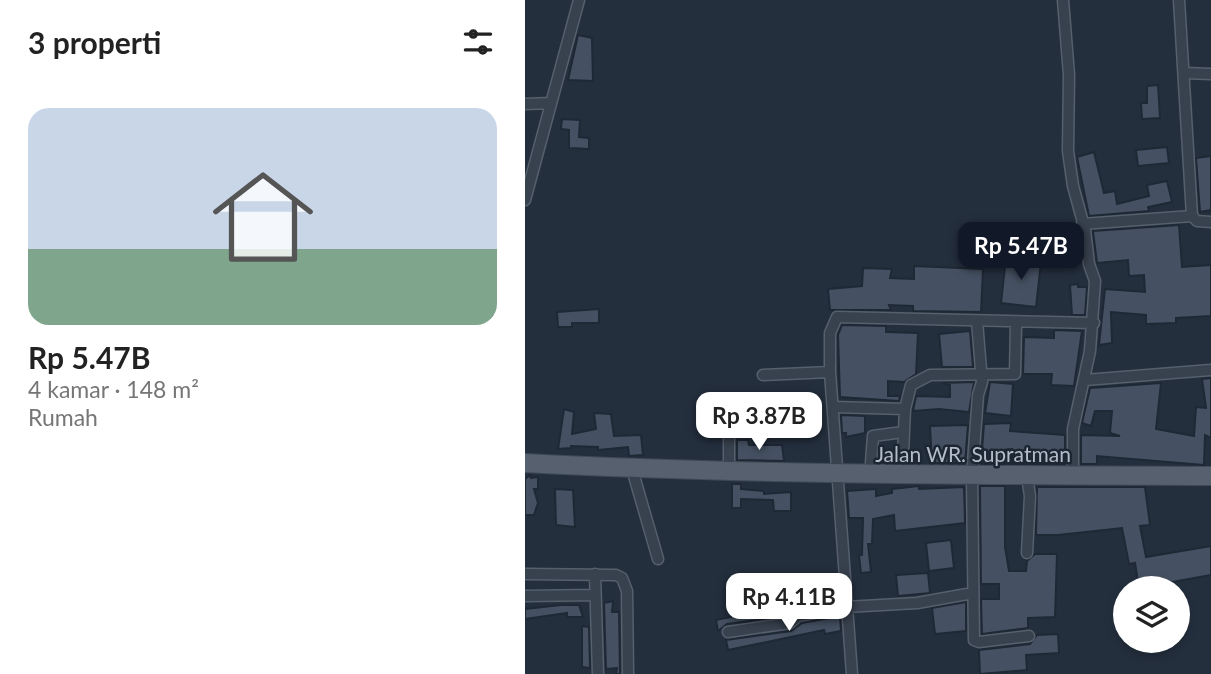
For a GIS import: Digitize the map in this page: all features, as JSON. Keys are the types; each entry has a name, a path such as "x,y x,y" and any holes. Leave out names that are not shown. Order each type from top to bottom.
{"main road":[{"name":"Jalan WR. Supratman","path":"525,463 870,476 1211,476"}],"street":[{"path":"525,200 531,158 551,103 579,0"},
{"path":"1063,0 1069,75 1068,151 1095,281 1094,323 1085,380 1073,429 1073,475"},
{"path":"1179,0 1192,216 1197,221 1211,222"},
{"path":"1184,73 1211,74"},
{"path":"525,104 551,103"},
{"path":"1082,224 1192,216"},
{"path":"852,674 835,475 830,372 830,333 837,317 1094,323"},
{"path":"977,321 982,382 978,394 972,476 976,642 1029,636"},
{"path":"902,476 905,409 911,385 923,377 1014,374 1016,323"},
{"path":"1085,380 1211,370"},
{"path":"763,375 830,372"},
{"path":"832,407 905,409"},
{"path":"729,429 729,472"},
{"path":"870,476 873,436 903,432"},
{"path":"632,469 658,559"},
{"path":"1027,476 1030,496 1027,554"},
{"path":"525,574 616,575 627,584 628,674"},
{"path":"595,575 598,674"},
{"path":"555,596 559,576"},
{"path":"728,632 790,623 798,616 846,607 918,603 973,593"},
{"path":"525,596 594,596"}],"building":[{"path":"578,35 592,38 593,81 568,80"},
{"path":"1158,85 1160,118 1142,119 1141,103 1147,103 1147,86"},
{"path":"562,119 580,120 579,137 589,138 589,149 569,148 569,130 561,129"},
{"path":"1167,147 1169,163 1138,166 1136,150"},
{"path":"1094,152 1104,193 1115,191 1117,204 1149,196 1147,185 1167,181 1172,202 1148,207 1149,211 1089,216 1077,157"},
{"path":"1211,156 1211,210 1200,212 1196,158"},
{"path":"1179,225 1182,267 1211,265 1211,316 1176,318 1176,323 1146,324 1146,315 1111,312 1112,343 1099,345 1105,289 1145,292 1144,275 1129,276 1128,260 1097,263 1093,231"},
{"path":"1077,230 1080,259 1048,259 1047,231"},
{"path":"1006,258 1041,262 1036,307 1001,303"},
{"path":"914,266 983,269 981,312 913,311 913,306 889,305 891,310 830,310 828,289 862,286 863,268 892,269 890,278 914,279"},
{"path":"1078,284 1078,287 1087,287 1085,315 1072,315 1070,285"},
{"path":"599,309 599,323 572,323 572,327 558,327 557,312"},
{"path":"842,325 886,326 886,332 918,333 916,374 904,382 888,381 888,396 900,396 899,401 840,397 838,335"},
{"path":"1054,330 1082,331 1074,386 1051,385 1052,374 1023,374 1024,337 1054,338"},
{"path":"970,331 973,367 942,367 939,334"},
{"path":"1211,378 1211,438 1205,435 1204,465 1097,456 1097,464 1081,464 1081,435 1120,436 1110,433 1112,411 1095,411 1091,426 1082,423 1090,388 1161,383 1156,429 1194,436 1196,407 1206,408 1202,379"},
{"path":"974,382 969,412 939,409 913,411 916,396 950,397 950,385 943,383"},
{"path":"990,382 1013,384 1011,416 985,413"},
{"path":"564,409 574,412 572,434 596,429 594,413 611,414 614,436 641,435 643,455 629,456 628,447 598,450 598,447 571,446 558,449"},
{"path":"779,411 803,411 803,427 779,427"},
{"path":"841,415 865,416 865,433 846,437 846,433 842,433"},
{"path":"1011,423 1010,431 1065,435 1065,464 1014,464 1012,449 1004,450 1004,464 981,463 984,424"},
{"path":"968,425 965,463 932,463 930,426"},
{"path":"737,440 748,440 749,445 782,445 784,461 737,460"},
{"path":"530,475 531,478 538,477 538,489 534,489 538,503 534,515 525,515 525,479"},
{"path":"732,484 741,484 741,489 764,491 764,494 791,492 791,511 774,511 773,500 741,499 741,508 732,508"},
{"path":"919,486 919,489 964,487 965,523 895,531 894,515 873,519 872,544 868,544 871,572 861,573 859,555 862,555 863,518 849,518 847,491 876,489 876,496 892,493 892,489"},
{"path":"980,486 1005,486 1005,547 1009,571 1026,571 1027,561 1035,554 1057,554 1055,617 1028,618 1028,628 982,634 981,599 999,599 999,584 981,584"},
{"path":"1037,487 1145,487 1150,525 1140,526 1146,557 1211,546 1211,575 1190,579 1190,576 1137,576 1135,563 1129,564 1122,528 1036,535"},
{"path":"555,489 573,490 575,527 556,525"},
{"path":"951,540 954,568 929,571 926,543"},
{"path":"928,573 930,593 898,596 896,575"},
{"path":"613,601 612,612 619,612 620,674 616,674 617,668 606,669 604,603"},
{"path":"966,602 966,631 935,634 932,608"},
{"path":"579,605 583,617 567,617 567,613 525,619 525,609"},
{"path":"796,607 787,616 727,624 718,631 716,620 731,617 732,612"},
{"path":"840,616 841,631 825,634 824,630 728,650 726,640 791,631 802,623"},
{"path":"582,626 589,627 590,668 582,667"},
{"path":"1058,634 1059,653 1026,655 1027,670 980,674 979,650 1030,644 1037,635"}]}
